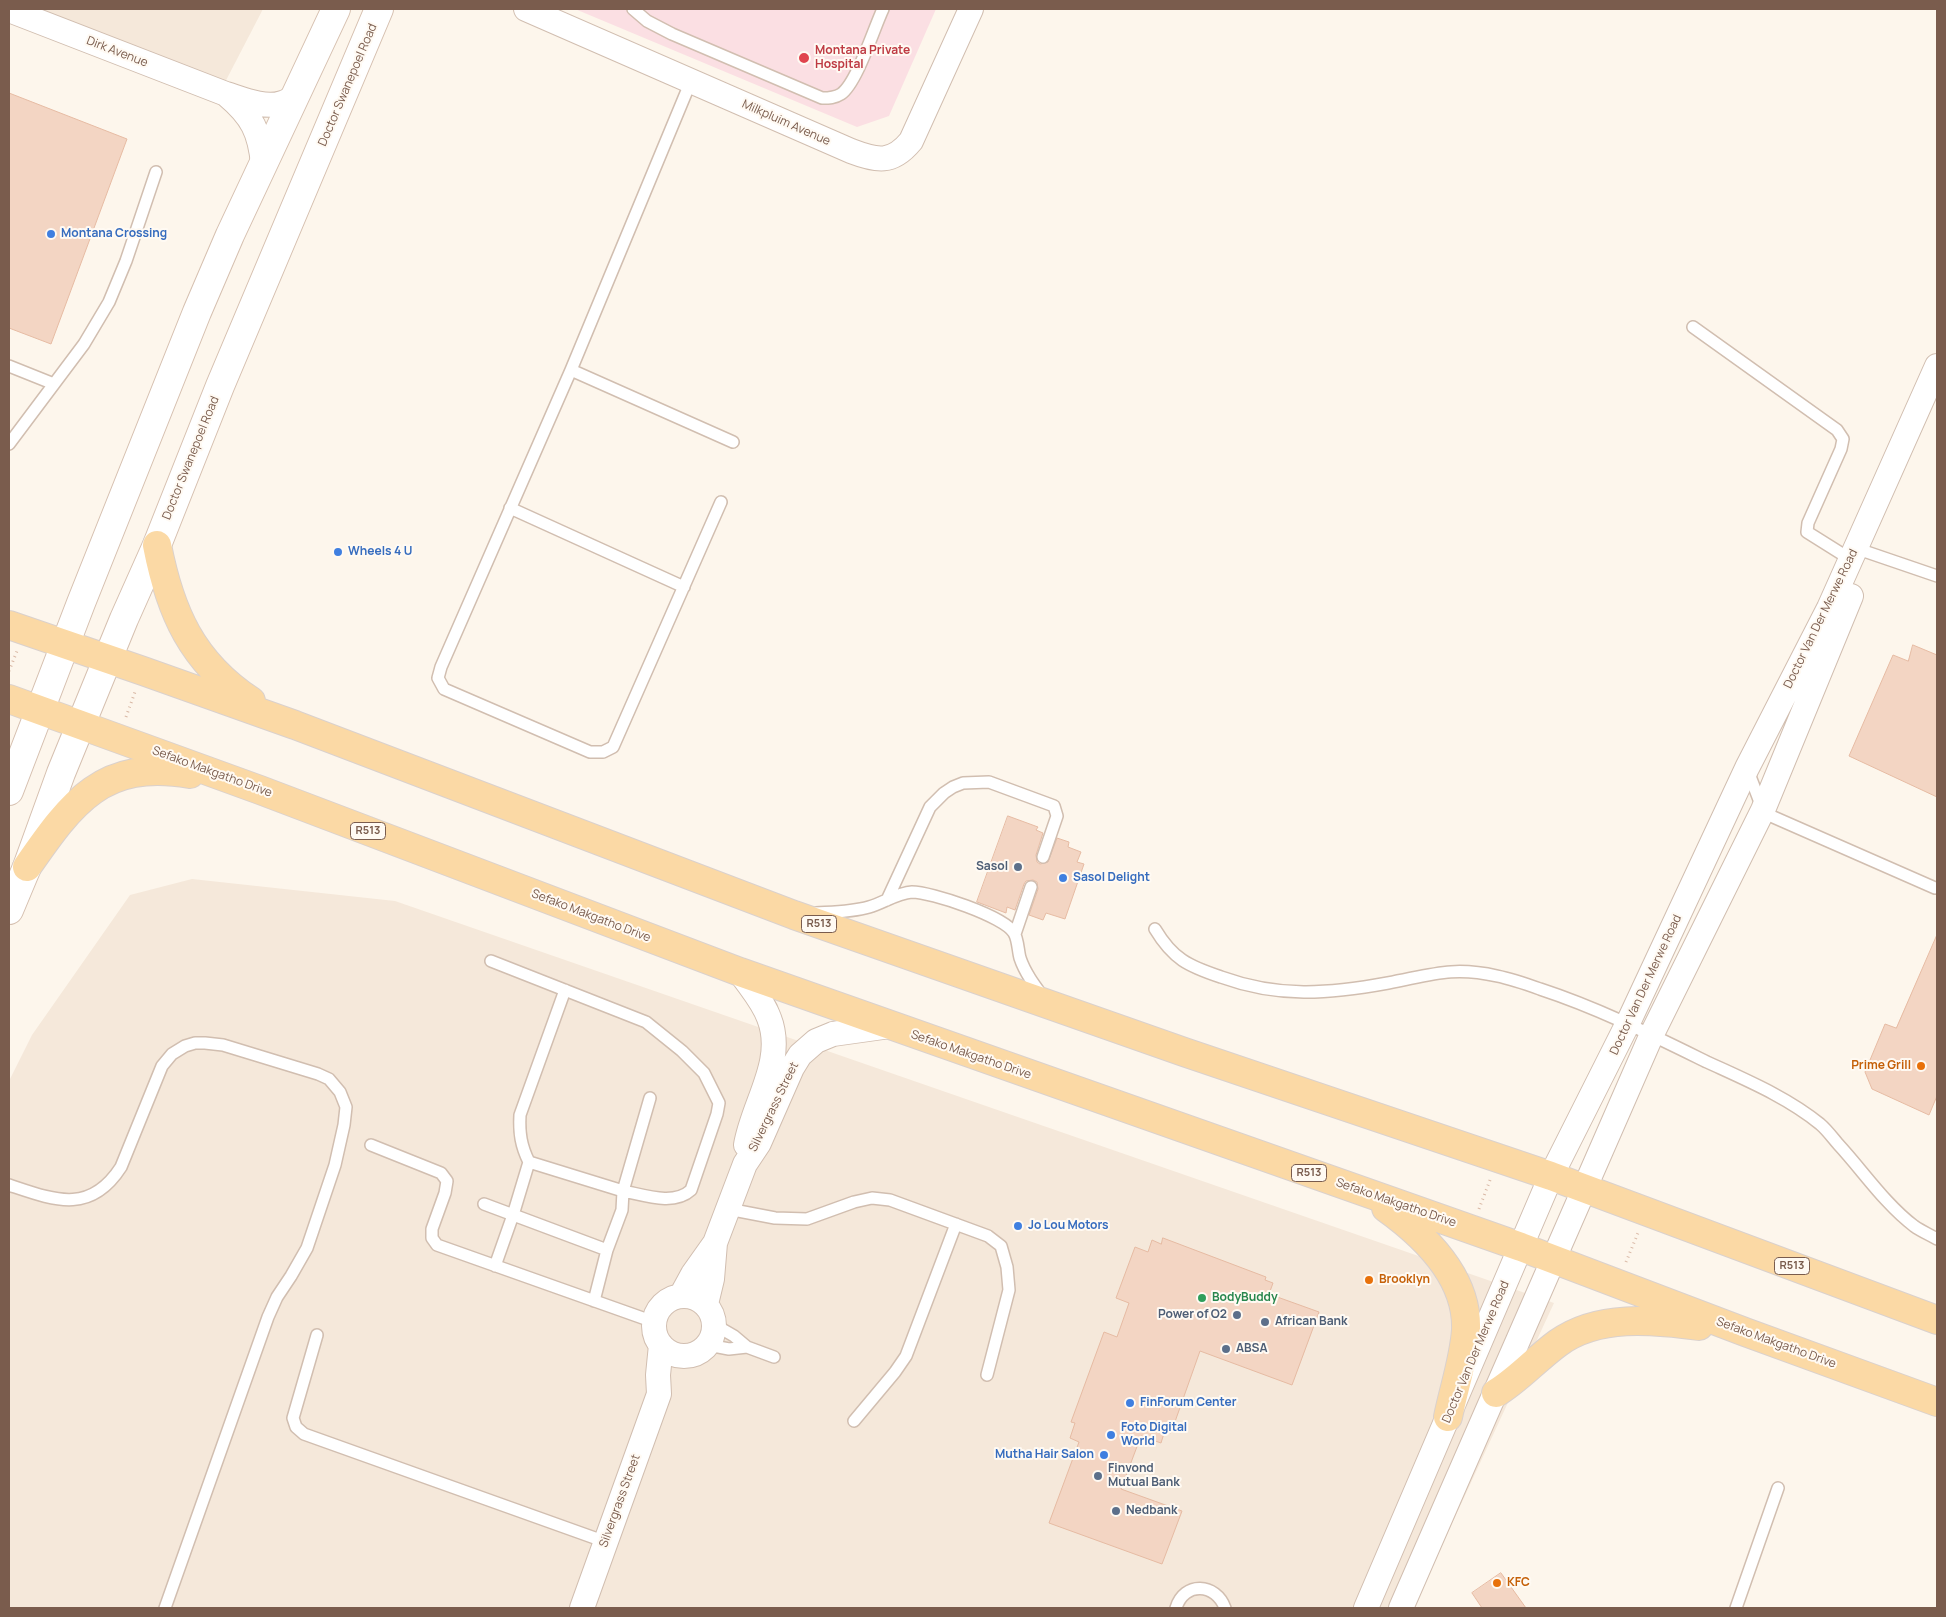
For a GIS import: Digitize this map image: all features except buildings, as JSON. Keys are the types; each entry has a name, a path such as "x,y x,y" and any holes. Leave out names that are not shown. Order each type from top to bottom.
{"main road":[{"path":"9,791 197,312 336,9"},
{"path":"218,263 235,243 245,227 305,111 353,9"},
{"name":"Doctor Swanepoel Road","path":"9,910 81,724 220,386 379,9"},
{"path":"156,545 174,610 192,644 206,662 237,691 295,725"},
{"name":"R513","path":"9,626 143,670 295,725 794,915 1050,1006 1551,1176 1937,1320"},
{"name":"Sefako Makgatho Drive","path":"9,699 260,790 740,972 1522,1247 1745,1332 1937,1402"},
{"path":"27,867 53,828 75,804 93,789 114,778 134,773 165,771 202,776 260,790"},
{"path":"1364,1192 1405,1222 1420,1236 1445,1266 1462,1297 1465,1313 1465,1336 1448,1417"},
{"path":"1496,1393 1512,1383 1538,1358 1564,1338 1602,1324 1651,1320 1745,1332"}],"street":[{"name":"Milkpluim Avenue","path":"526,9 851,151 869,158 884,159 895,156 911,141 971,9"},
{"name":"Dirk Avenue","path":"9,10 226,94 272,105 281,104 296,96"},
{"name":"Dirk Avenue","path":"226,94 242,108 254,125 261,142 264,164"},
{"name":"Doctor Van Der Merwe Road","path":"1401,1608 1652,1034 1763,810 1858,554 1937,366"},
{"name":"Doctor Van Der Merwe Road","path":"1366,1608 1551,1176 1628,1023 1747,768 1937,397"},
{"name":"Silvergrass Street","path":"740,972 766,1011 774,1037 774,1056 747,1138 745,1164"},
{"name":"Silvergrass Street","path":"682,1296 693,1274 715,1243 745,1164 759,1142 792,1068 804,1050 821,1038 833,1034 890,1026"},
{"name":"Silvergrass Street","path":"659,1394 673,1380 704,1332 715,1243"},
{"path":"674,1297 694,1297 704,1332 674,1354 661,1345 657,1338 654,1322 660,1307 674,1297"},
{"name":"Silvergrass Street","path":"582,1608 659,1394 658,1375 661,1345"}],"lane":[{"path":"634,9 647,21 672,34 822,98 840,95 852,81 882,9"},
{"path":"691,81 571,370 441,667 438,678 444,689 590,752 603,752 613,747 721,502"},
{"path":"9,444 84,344 110,302 126,262 156,172"},
{"path":"1693,327 1837,430 1842,439 1841,449 1808,523 1807,532 1858,554 1937,576"},
{"path":"9,366 54,384"},
{"path":"571,370 732,442"},
{"path":"510,508 684,587"},
{"path":"1747,768 1763,810 1782,822 1935,888"},
{"path":"887,900 930,807 944,793 963,783 989,782 1054,806 1057,816 1043,856"},
{"path":"1032,887 1015,934 1018,950 1026,971 1050,1006"},
{"path":"794,915 846,912 868,908 905,893 928,894 990,915 1004,922 1015,934"},
{"path":"1155,928 1164,943 1179,959 1192,967 1264,989 1293,993 1328,992 1388,983 1434,972 1464,970 1499,976 1572,999 1652,1034 1779,1097 1821,1125 1914,1226 1937,1239"},
{"path":"491,961 646,1022 682,1050 704,1073 719,1103 691,1190 684,1197 672,1199 623,1191 529,1162"},
{"path":"495,1266 514,1215 529,1162 519,1134 520,1115 565,990"},
{"path":"9,1185 51,1199 64,1201 100,1192 113,1180 121,1167 162,1066 172,1054 195,1043 223,1045 318,1074 329,1079 340,1092 346,1107 344,1125 336,1157 307,1248 277,1296 268,1317 165,1608"},
{"path":"594,1301 607,1250 622,1210 623,1191 650,1098"},
{"path":"371,1145 441,1173 447,1181 445,1194 432,1229 432,1238 436,1246 654,1322"},
{"path":"728,1209 775,1218 806,1219 854,1202 872,1198 890,1200 988,1236 1001,1246 1007,1268 1009,1290 987,1375"},
{"path":"484,1204 607,1250"},
{"path":"854,1421 906,1356 956,1224"},
{"path":"704,1332 734,1336 747,1347 774,1357"},
{"path":"704,1332 729,1349 747,1347"},
{"path":"317,1335 293,1418 296,1427 304,1434 606,1542"},
{"path":"1736,1608 1778,1488"},
{"path":"1176,1608 1181,1598 1194,1589 1203,1589 1218,1595 1225,1608"}],"path":[{"path":"119,738 143,670"},
{"path":"1471,1230 1498,1158"},
{"path":"1618,1284 1646,1212"}],"shaded area":[{"path":"23,9 263,9 221,90"},
{"name":"Montana Private Hospital","path":"575,9 936,9 889,116 857,127"},
{"path":"192,879 395,901 1554,1303 1413,1608 9,1608 9,1081 32,1035 130,895"}],"place":[{"name":"Montana Private Hospital","path":"804,58"},
{"name":"Montana Crossing","path":"51,234"},
{"name":"Wheels 4 U","path":"338,552"},
{"name":"Sasol","path":"1018,867"},
{"name":"Sasol Delight","path":"1063,878"},
{"name":"Prime Grill","path":"1921,1066"},
{"name":"Jo Lou Motors","path":"1018,1226"},
{"name":"Brooklyn","path":"1369,1280"},
{"name":"BodyBuddy","path":"1202,1298"},
{"name":"Power of O2","path":"1237,1315"},
{"name":"African Bank","path":"1265,1322"},
{"name":"ABSA","path":"1226,1349"},
{"name":"FinForum Center","path":"1130,1403"},
{"name":"Foto Digital World","path":"1111,1435"},
{"name":"Mutha Hair Salon","path":"1104,1455"},
{"name":"Finvond Mutual Bank","path":"1098,1476"},
{"name":"Nedbank","path":"1116,1511"},
{"name":"KFC","path":"1497,1583"}]}
